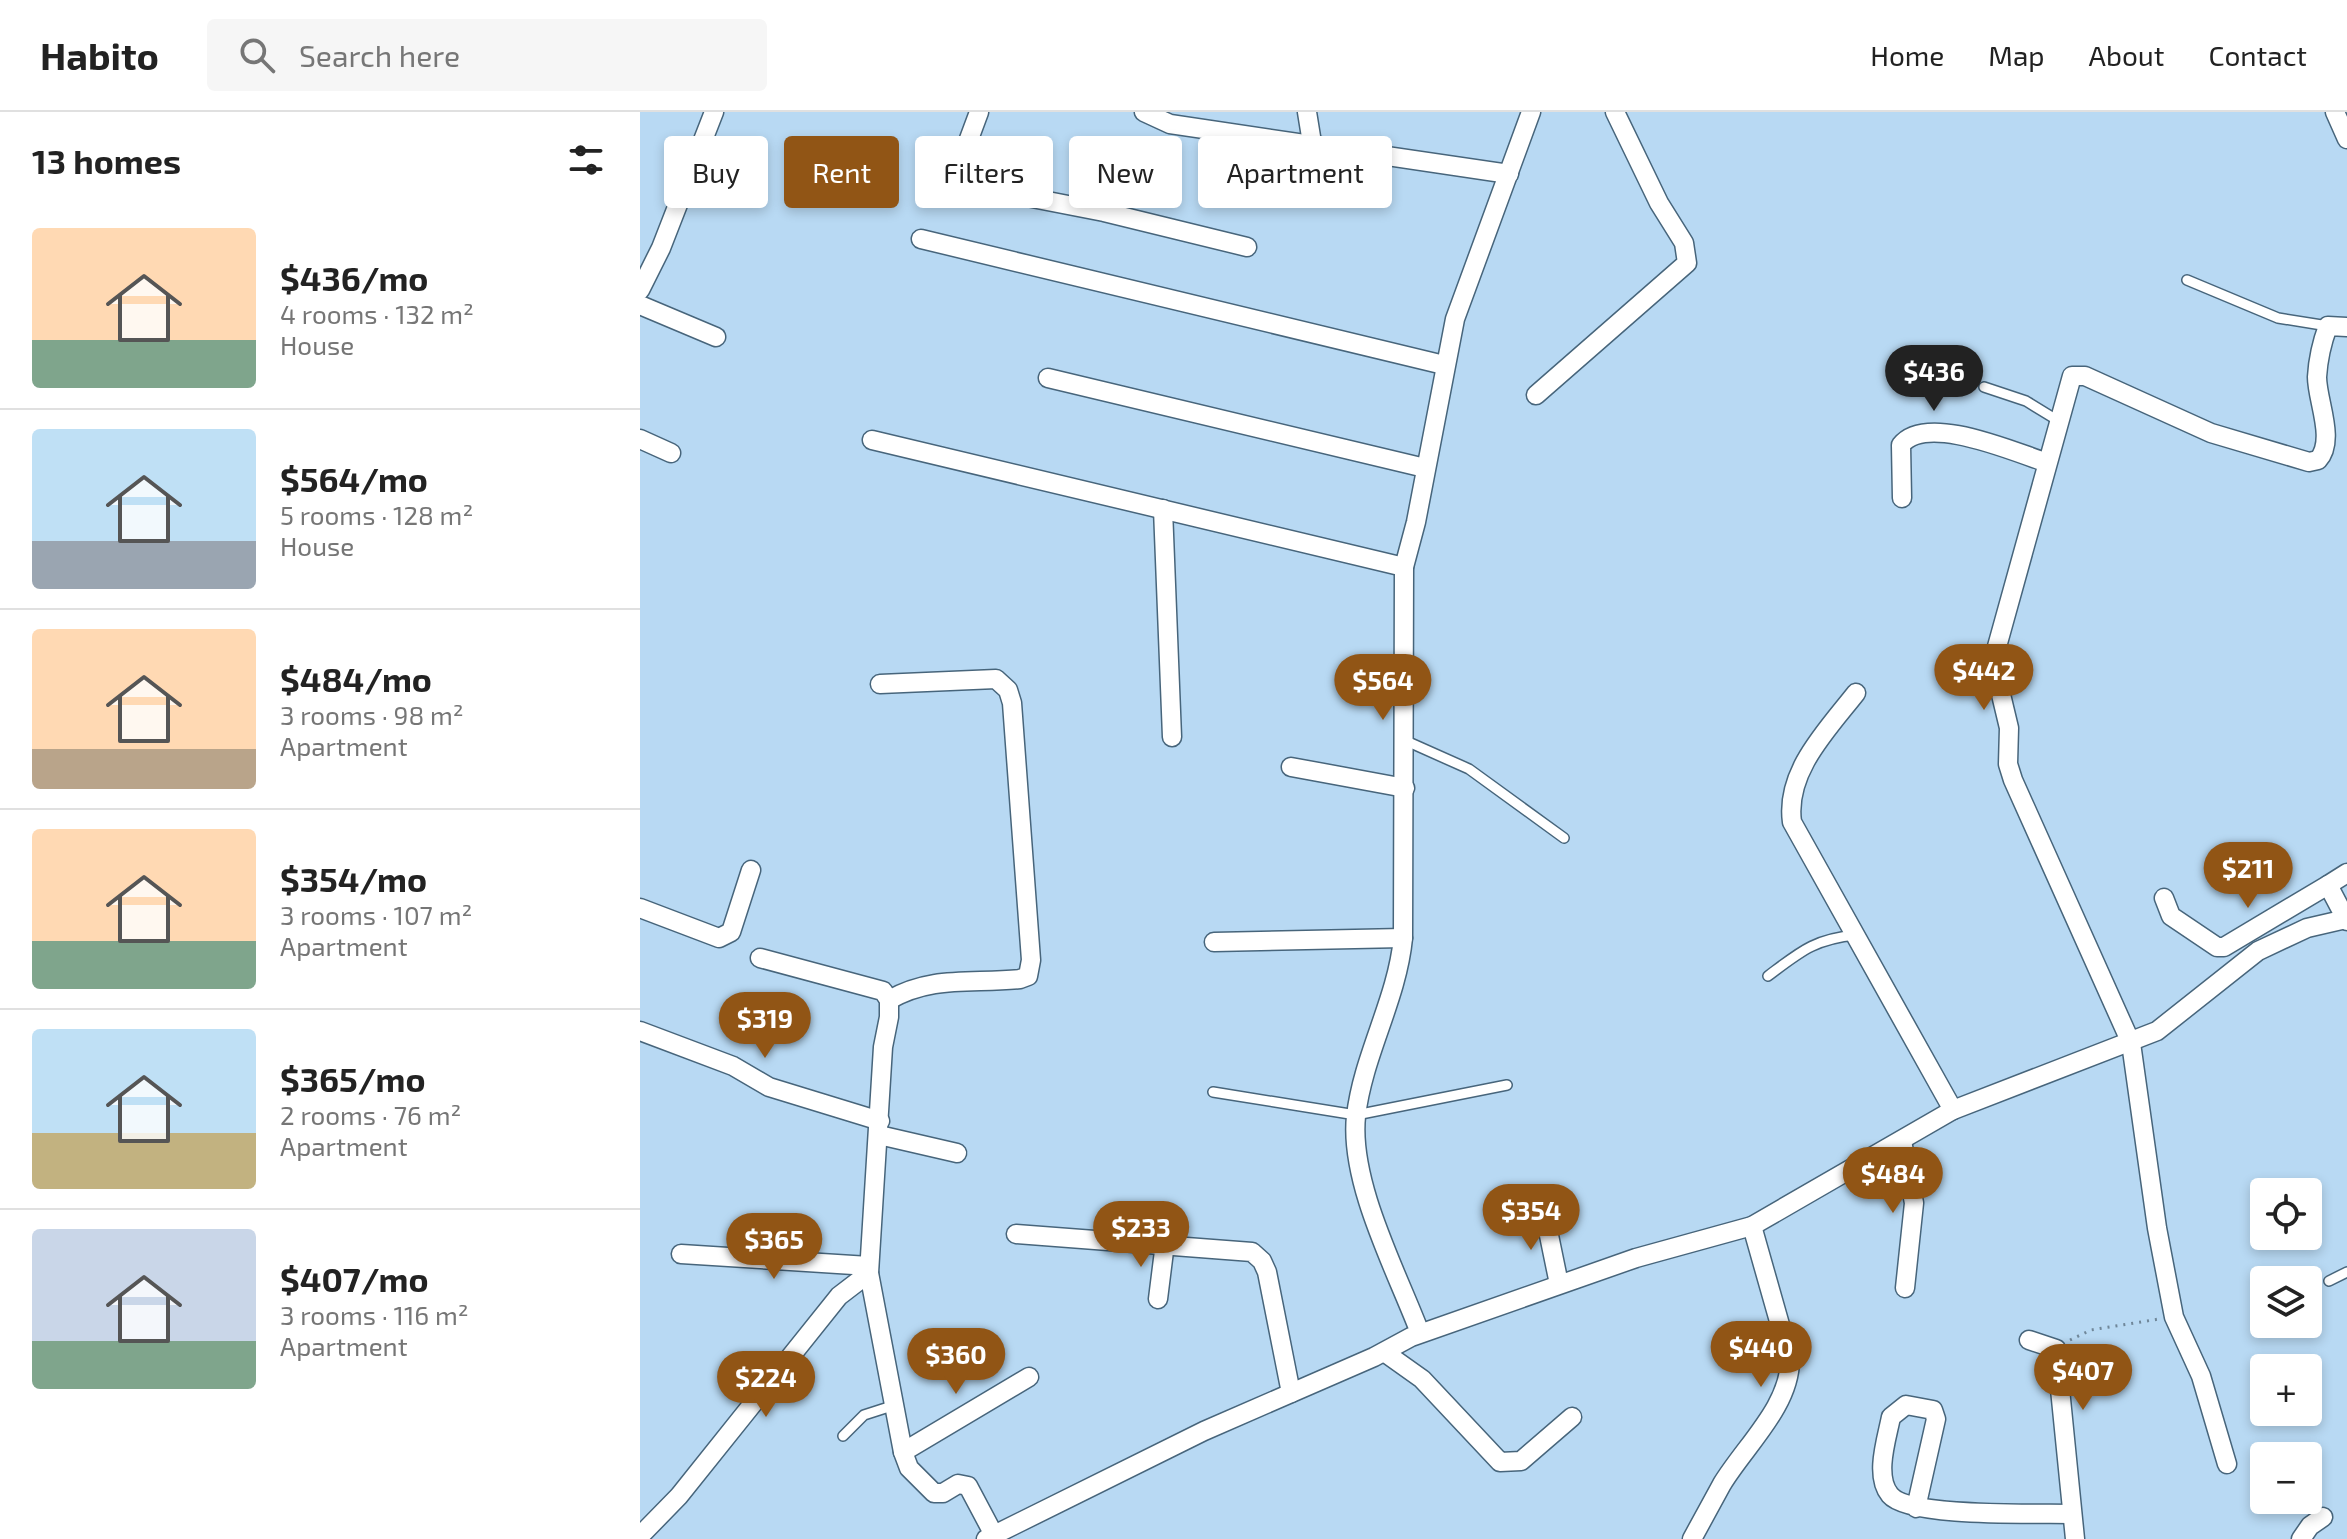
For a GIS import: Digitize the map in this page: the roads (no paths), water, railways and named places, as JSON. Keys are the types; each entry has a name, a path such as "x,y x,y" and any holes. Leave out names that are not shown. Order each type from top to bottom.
{"street":[{"path":"640,290 661,248 714,112"},
{"path":"979,112 956,174 965,185 1104,212 1247,247"},
{"path":"1144,112 1170,124 1260,136"},
{"path":"1307,112 1311,136"},
{"path":"1420,1333 1366,1189 1356,1115 1400,970 1403,938 1404,567 1416,522 1444,365 1464,290 1531,112"},
{"path":"1536,395 1680,273 1687,263 1684,243 1659,203 1615,112"},
{"path":"2335,112 2347,139"},
{"path":"1392,156 1509,174"},
{"path":"921,239 1444,365"},
{"path":"640,305 716,337"},
{"path":"2227,1464 2201,1376 2174,1317 2157,1228 2131,1043 2013,780 2008,764 2009,728 1994,675 1995,649 2068,381 2078,374 2211,433 2309,462 2318,460 2325,446 2317,378 2342,327"},
{"path":"1048,378 1425,468"},
{"path":"1902,498 1901,445 1914,435 1959,434 2045,462"},
{"path":"640,439 671,453"},
{"path":"872,440 1404,567"},
{"path":"1163,509 1172,737"},
{"path":"880,684 996,679 1008,690 1012,703 1031,960 1028,976 1020,979 959,980 911,987 889,1000"},
{"path":"1856,693 1811,751 1792,791 1792,822 1953,1110"},
{"path":"1291,767 1405,788"},
{"path":"640,908 719,938 731,932 751,870"},
{"path":"2164,898 2171,916 2217,947 2224,947 2347,873"},
{"path":"760,958 883,991 889,1000 869,1270 903,1452 909,1468 934,1493 943,1493 958,1484 968,1486 990,1537 1204,1431 1384,1352 1420,1333 1559,1284 1752,1226 1953,1110 2131,1043 2180,1015 2258,951 2307,928 2346,920 2328,885"},
{"path":"1214,942 1403,938"},
{"path":"640,1031 733,1066 769,1087 957,1153"},
{"path":"1902,1141 1914,1203 1914,1234 1905,1288"},
{"path":"1544,1211 1559,1284"},
{"path":"1692,1539 1723,1483 1783,1395 1790,1377 1790,1360 1752,1226"},
{"path":"1016,1234 1252,1252 1262,1261 1291,1393"},
{"path":"1158,1299 1165,1243"},
{"path":"681,1254 869,1270"},
{"path":"640,1536 679,1496 839,1296 869,1270"},
{"path":"2029,1340 2056,1349 2075,1539"},
{"path":"1384,1352 1422,1379 1500,1462 1521,1461 1572,1417"},
{"path":"903,1452 1029,1377"},
{"path":"1916,1508 1936,1419 1933,1410 1906,1405 1891,1417 1884,1479 1893,1498 1916,1508 2072,1514"},
{"path":"2301,1539 2310,1526 2323,1517"}],"lane":[{"path":"2187,280 2278,318 2342,327"},
{"path":"1984,387 2026,401 2057,420"},
{"path":"1404,740 1469,769 1564,838"},
{"path":"1768,976 1811,944 1825,938 1856,935"},
{"path":"1213,1092 1356,1115 1507,1085"},
{"path":"2329,1281 2347,1272"},
{"path":"843,1436 864,1415 895,1405"}]}
